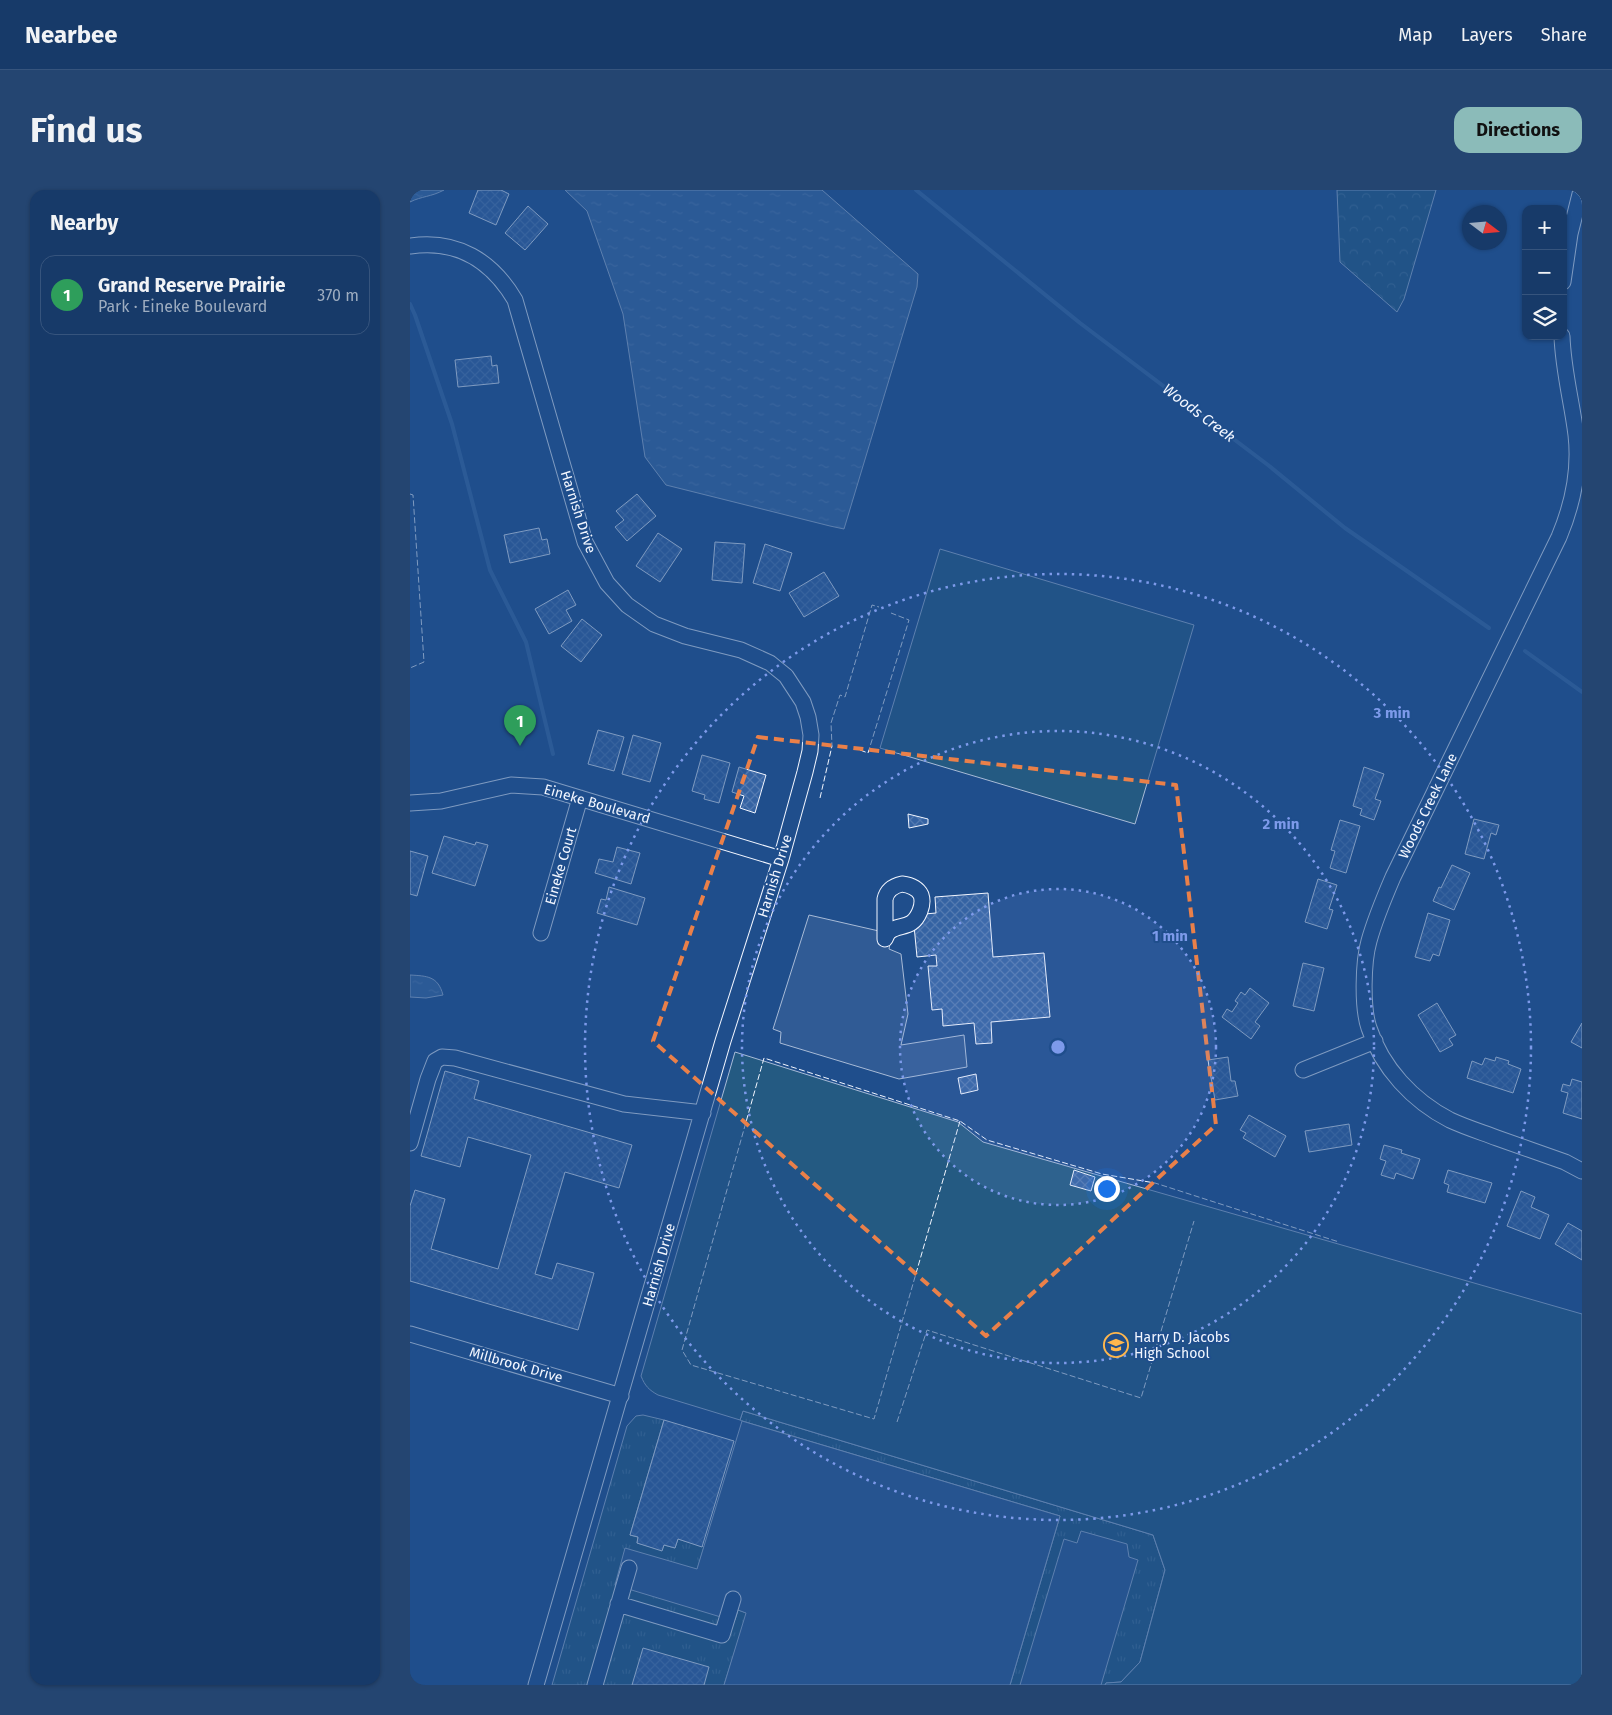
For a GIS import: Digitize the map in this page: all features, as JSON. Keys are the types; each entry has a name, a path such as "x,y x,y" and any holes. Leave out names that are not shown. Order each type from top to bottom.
{"street":[{"path":"1567,250 1581,190"},
{"name":"Harnish Drive","path":"410,246 430,244 464,252 482,261 496,273 511,292 518,309 585,542 607,583 627,605 654,624 685,636 741,650 770,663 786,676 803,702 811,735 810,751 781,859 723,1041 536,1685"},
{"name":"Woods Creek Lane","path":"1562,340 1562,353 1576,437 1575,475 1569,511 1559,537 1393,877 1368,942 1364,969 1368,1026 1391,1070 1404,1086 1433,1110 1452,1120 1471,1129 1565,1162 1582,1171"},
{"name":"Eineke Boulevard","path":"410,803 441,801 511,785 543,787 781,859"},
{"name":"Eineke Court","path":"541,933 580,798"},
{"path":"1303,1070 1375,1041"},
{"path":"410,1143 428,1079 436,1061 442,1057 455,1058 624,1104 703,1113"},
{"name":"Millbrook Drive","path":"410,1334 621,1396"},
{"path":"594,1685 628,1568"},
{"path":"618,1604 722,1636 733,1599"}],"highlighted area":[{"path":"758,737 1176,785 1216,1125 986,1336 653,1041"}],"green space":[{"path":"1337,190 1436,190 1404,299 1397,312 1340,262"},
{"path":"940,549 1194,625 1135,824 880,748"},
{"name":"Harry D. Jacobs High School","path":"735,1052 958,1122 983,1142 1582,1314 1582,1685 1105,1685 1106,1683 1121,1682 1140,1662 1165,1570 1153,1535 743,1411 740,1420 658,1395 652,1391 641,1376"},
{"path":"743,1411 1153,1535 1165,1570 1140,1662 1121,1682 1106,1683 1105,1685 1010,1685 1060,1516 742,1421 740,1420"},
{"path":"643,1415 664,1420 630,1535 638,1537 637,1543 662,1550 664,1545 675,1548 678,1539 704,1547 697,1570 625,1549 735,1620 738,1610 747,1613 724,1685 552,1685 627,1426 636,1416"}],"shaded area":[{"path":"809,915 892,934 889,949 901,954 908,1014 901,1045 964,1035 967,1067 899,1079 780,1043 781,1032 773,1029"},
{"path":"742,1421 1060,1516 1010,1685 724,1685 746,1613 738,1610 734,1621 615,1585 625,1548 697,1569"},
{"path":"1081,1531 1127,1544 1129,1557 1138,1560 1101,1685 1020,1685 1064,1539 1077,1543"}],"water":[{"path":"410,190 444,190 410,202"},
{"path":"565,190 822,190 918,274 917,287 844,529 666,485 645,457 623,314 587,211"},
{"path":"410,975 431,978 438,984 443,995 426,998 410,997"}],"building":[{"path":"478,190 501,190 509,194 496,225 469,213"},
{"path":"528,206 548,224 525,250 505,233"},
{"path":"491,356 492,366 497,365 499,383 458,387 455,360"},
{"path":"637,494 656,516 627,541 615,527 624,520 616,511"},
{"path":"539,528 542,540 547,539 550,554 510,563 504,535"},
{"path":"658,533 682,549 660,582 636,566"},
{"path":"715,542 745,544 742,583 712,580"},
{"path":"765,544 792,553 780,591 753,583"},
{"path":"824,572 839,596 804,617 789,593"},
{"path":"568,590 576,605 566,610 572,621 549,634 535,609"},
{"path":"582,619 602,635 581,662 561,646"},
{"path":"598,730 624,737 614,771 588,764"},
{"path":"633,735 661,743 650,782 622,774"},
{"path":"702,755 730,763 719,803 704,799 705,795 692,791"},
{"path":"739,767 766,775 755,813 740,808 744,796 732,792"},
{"path":"1364,767 1384,774 1375,799 1381,801 1374,820 1360,815 1362,809 1353,806"},
{"path":"908,814 928,819 928,824 909,828"},
{"path":"1474,819 1499,825 1496,835 1491,833 1484,859 1465,854"},
{"path":"1340,820 1360,826 1346,873 1330,868 1335,851 1331,850"},
{"path":"444,836 475,845 476,842 488,845 475,886 432,873"},
{"path":"617,847 640,853 631,884 595,873 599,859 613,862"},
{"path":"410,851 428,856 417,896 410,894"},
{"path":"1452,865 1470,873 1454,910 1433,901"},
{"path":"1318,879 1337,885 1329,909 1333,910 1327,929 1305,922"},
{"path":"609,887 645,898 637,925 597,913 601,899 606,900"},
{"path":"988,893 993,957 1044,953 1050,1017 991,1022 992,1043 976,1044 974,1023 943,1026 942,1009 932,1010 928,966 937,966 936,955 917,957 913,915 936,913 935,897"},
{"path":"1428,913 1450,920 1439,956 1433,954 1430,961 1415,957"},
{"path":"1303,963 1324,968 1314,1011 1293,1006"},
{"path":"1250,988 1269,1003 1255,1022 1260,1026 1251,1039 1222,1017 1227,1009 1232,1012 1238,1003 1235,1001 1241,992 1245,995"},
{"path":"1437,1003 1456,1035 1449,1039 1453,1045 1440,1052 1418,1015"},
{"path":"1582,1023 1582,1048 1571,1042"},
{"path":"1228,1057 1231,1081 1235,1081 1238,1096 1215,1100 1208,1060"},
{"path":"1496,1057 1509,1061 1508,1064 1521,1069 1513,1093 1467,1078 1472,1061 1482,1065 1485,1058 1495,1061"},
{"path":"445,1071 479,1081 474,1099 632,1145 619,1188 565,1172 535,1274 552,1279 557,1263 594,1273 578,1330 410,1281 410,1206 415,1190 445,1199 431,1249 498,1269 531,1155 468,1137 460,1167 421,1156"},
{"path":"976,1074 978,1090 961,1094 958,1078"},
{"path":"1572,1079 1582,1082 1582,1119 1563,1113 1568,1093 1561,1091 1563,1084 1570,1086"},
{"path":"1249,1115 1286,1136 1275,1157 1243,1138 1246,1133 1240,1130"},
{"path":"1349,1124 1352,1145 1309,1152 1305,1131"},
{"path":"1384,1145 1402,1150 1401,1153 1420,1159 1413,1179 1396,1173 1394,1179 1381,1175 1386,1161 1380,1159"},
{"path":"1074,1170 1095,1177 1091,1191 1070,1185"},
{"path":"1448,1170 1492,1183 1485,1203 1447,1192 1449,1185 1444,1183"},
{"path":"1521,1191 1535,1197 1531,1207 1549,1215 1540,1239 1507,1226"},
{"path":"1568,1223 1582,1231 1582,1260 1555,1244"},
{"path":"664,1420 734,1441 702,1547 678,1539 675,1548 664,1545 662,1551 637,1543 638,1537 630,1535"},
{"path":"643,1648 709,1667 704,1685 632,1685"}],"waterway":[{"name":"Woods Creek","path":"916,190 1080,323 1268,465 1345,528 1489,628"},
{"path":"410,304 452,424 490,570 526,642 553,754"},
{"name":"Woods Creek","path":"1525,651 1582,692"}],"fence":[{"path":"410,494 413,495 424,662 410,668"},
{"path":"820,798 832,746 831,723 840,695 845,697 872,605 879,607"},
{"path":"860,750 868,753 909,620 891,613"},
{"path":"960,1121 874,1419 691,1365 682,1350 764,1058 960,1121 987,1140 1102,1174 1155,1183 1339,1242"},
{"path":"897,1422 927,1330 1141,1398 1194,1221"}],"place":[{"name":"Grand Reserve Prairie","path":"520,746"},
{"name":"Harry D. Jacobs High School","path":"1116,1345"}]}
